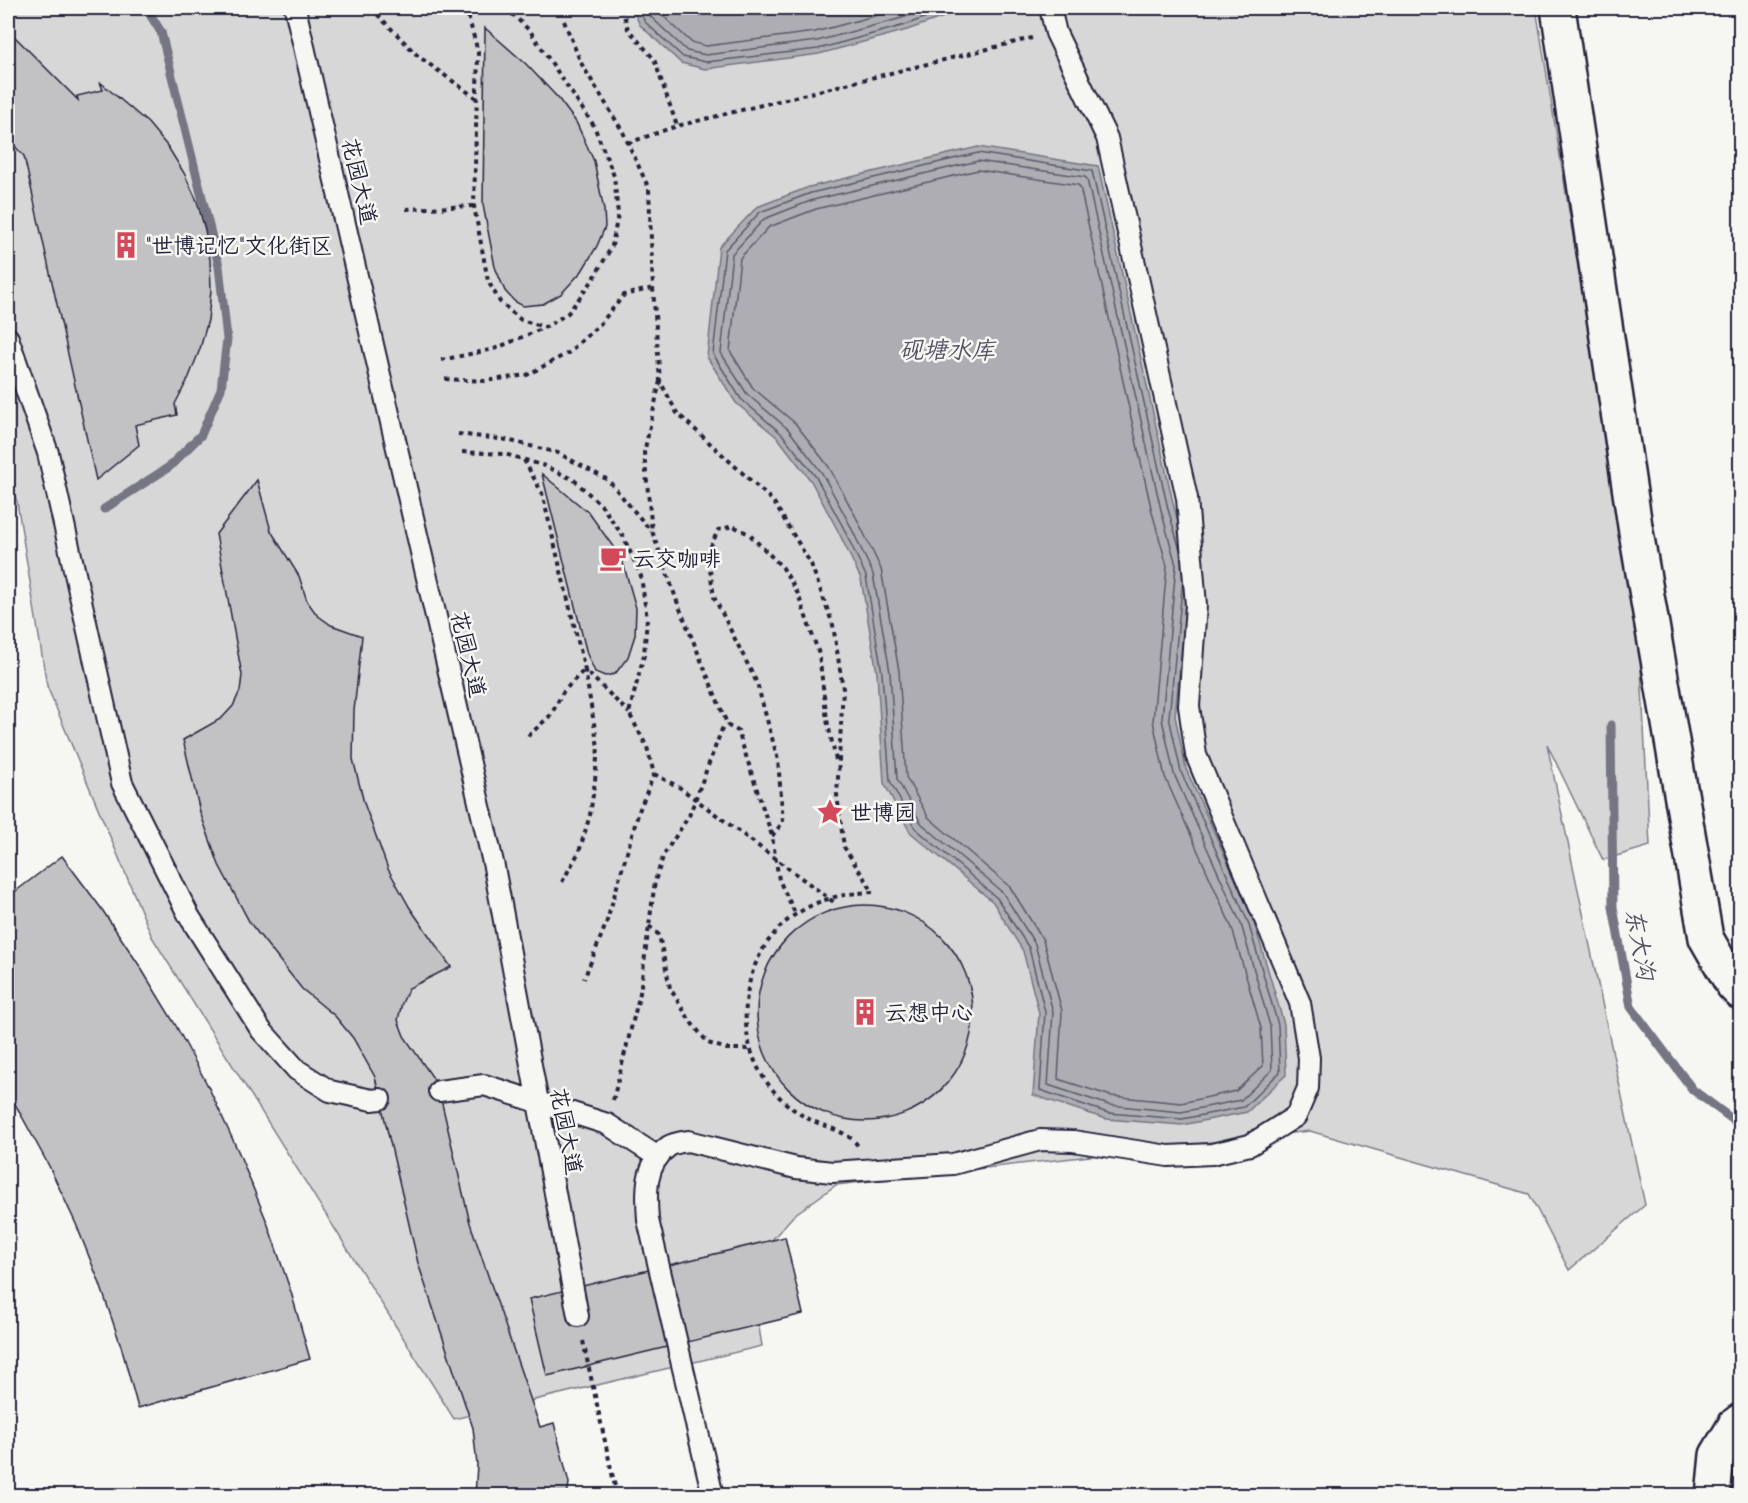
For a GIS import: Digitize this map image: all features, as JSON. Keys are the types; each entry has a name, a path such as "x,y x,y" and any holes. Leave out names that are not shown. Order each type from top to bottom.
{"street":[{"path":"1558,8 1635,526 1706,938 1733,985 1740,992"},
{"path":"1713,1496 1717,1455 1735,1425 1740,1421"}],"lane":[{"name":"花园大道","path":"295,8 494,867 578,1316"},
{"path":"713,1496 648,1221 646,1188 650,1171 658,1157 670,1145 688,1141 796,1168 832,1172 953,1164 1040,1140 1073,1141 1168,1156 1212,1154 1250,1144 1296,1116 1308,1088 1309,1058 1300,1004 1196,755 1189,706 1196,605 1187,498 1107,138 1056,33 1050,8"},
{"path":"8,338 48,453 122,783 189,915 261,1030 297,1070 330,1091 372,1100 380,1099"},
{"path":"439,1091 484,1085 607,1124 658,1157"}],"path":[{"path":"371,8 418,56 476,99"},
{"path":"466,8 478,52 474,206 488,281 500,302 521,321 546,327"},
{"path":"441,360 494,349 546,327 568,313 593,280 612,246 618,214 614,176 594,126 530,31 506,8"},
{"path":"622,8 628,29 654,59 677,126"},
{"path":"564,21 581,63 623,132 649,189 660,381 644,453 652,531 678,603 728,726 738,731 771,837 779,880 796,915"},
{"path":"628,143 677,126 1056,33"},
{"path":"406,209 474,206"},
{"path":"445,379 485,381 527,375 568,353 601,323 624,295 653,288"},
{"path":"660,381 677,413 773,501 810,564 833,625 843,688 837,795 844,847 873,892 847,893 823,900 781,926 765,946 754,968 747,993 745,1018 748,1042 771,1088 788,1106 809,1120 853,1139 874,1169"},
{"path":"458,434 507,440 558,453 608,480 652,531"},
{"path":"462,452 504,454 545,466 574,480 602,506 623,536 641,576 647,619 644,654 629,713"},
{"path":"523,459 542,493 585,669 598,747 596,781 590,815 579,852 562,882"},
{"path":"771,837 783,822 777,760 757,683 714,597 709,563 711,546 718,530 733,526 749,534 783,568 798,594 819,654 827,720 837,767"},
{"path":"584,979 606,924 639,811 654,774 646,747 629,713 585,669"},
{"path":"528,736 551,715 563,692 585,669"},
{"path":"607,1124 640,993 655,880 664,854 689,816 722,729 728,726"},
{"path":"654,774 679,787 835,903"},
{"path":"648,925 659,935 670,988 702,1036 708,1043 727,1049 751,1049"},
{"path":"578,1316 616,1496"}],"shaded area":[{"name":"世博园","path":"8,8 1536,8 1640,649 1650,846 1603,860 1547,744 1645,1205 1569,1270 1529,1194 1310,1131 836,1185 794,1215 749,1266 762,1346 454,1419 152,937 47,686 17,502 8,477"}],"water":[{"path":"632,8 969,8 907,30 819,54 705,69 681,63 640,25"},
{"name":"砚塘水库","path":"978,147 1098,166 1174,507 1190,563 1175,716 1186,769 1253,919 1284,1024 1286,1075 1247,1112 1182,1125 1106,1119 1033,1095 1039,1013 1023,951 993,902 910,832 884,783 877,673 861,579 811,481 778,438 736,403 707,357 719,247 757,207 809,187"}],"building":[{"path":"485,28 526,64 558,98 576,122 594,161 604,210 605,227 582,271 561,294 543,304 523,306 514,301 505,291 495,267 483,205"},
{"name":"“世博记忆”文化街区","path":"8,30 78,100 77,96 103,90 100,82 148,123 168,147 184,173 197,201 205,230 210,260 211,290 208,320 189,377 175,404 177,415 135,425 139,445 96,480 24,156 8,139"},
{"path":"542,474 589,513 622,559 636,608 635,635 628,657 615,674 605,676 595,672 587,654"},
{"path":"257,480 271,531 299,576 307,601 317,615 331,625 362,636 354,711 353,759 364,803 388,869 410,908 451,967 409,988 398,1020 404,1036 433,1078 439,1091 470,1223 540,1427 554,1423 569,1483 567,1496 475,1496 477,1465 473,1428 418,1263 375,1077 353,1038 335,1016 302,989 250,923 219,865 200,812 183,740 222,718 233,706 240,691 242,675 216,534"},
{"path":"62,856 101,908 139,965 175,1024 208,1086 267,1222 291,1292 310,1359 138,1408 121,1346 76,1224 49,1166 8,1091 8,897"},
{"name":"云想中心","path":"854,905 876,905 906,913 925,923 942,936 955,953 965,972 973,1002 973,1024 965,1054 955,1073 942,1090 925,1103 896,1117 876,1121 854,1121 834,1117 814,1108 796,1097 781,1082 761,1044 757,1024 757,1002 761,982 770,962 781,944 796,929 834,909"},
{"path":"785,1237 803,1314 547,1376 529,1299"}],"waterway":[{"path":"104,509 169,467 201,435 221,389 227,339 219,266 161,32 146,8"},
{"name":"东大沟","path":"1611,725 1613,907 1631,1007 1693,1090 1740,1125"}],"place":[{"name":"“世博记忆”文化街区","path":"126,245"},
{"name":"云交咖啡","path":"613,558"},
{"name":"世博园","path":"830,812"},
{"name":"云想中心","path":"865,1012"}]}
